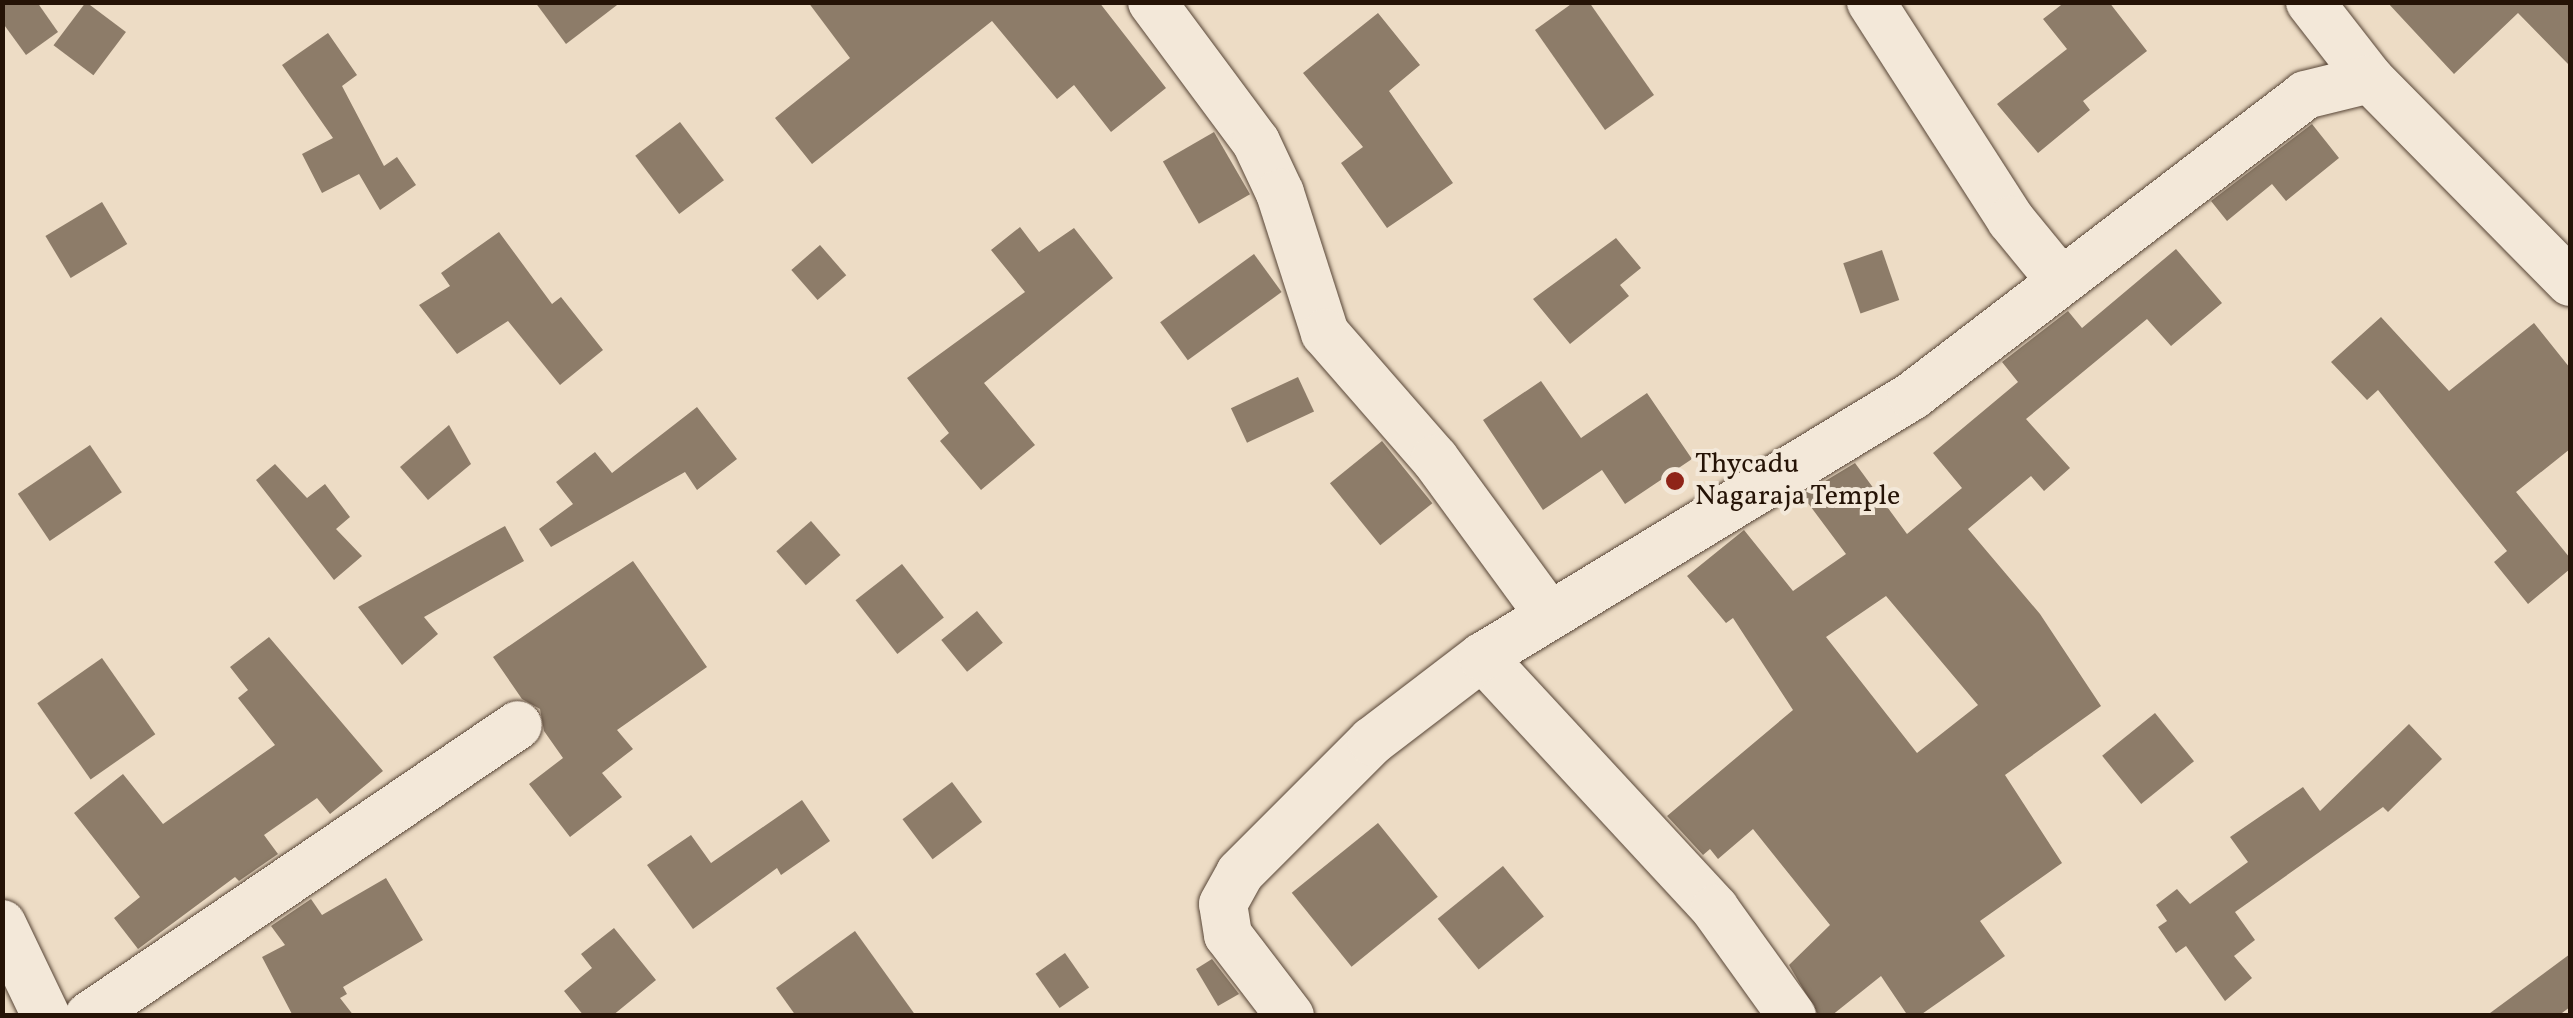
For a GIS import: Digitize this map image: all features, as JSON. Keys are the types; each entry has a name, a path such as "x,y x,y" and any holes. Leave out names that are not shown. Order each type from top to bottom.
{"street":[{"path":"1152,2 1256,142 1280,193 1307,294 1325,333 1436,459 1549,616"},
{"path":"1870,2 2011,220 2062,281"},
{"path":"2310,2 2370,79 2570,282"},
{"path":"1290,1016 1228,935 1223,904 1240,872 1372,741 1482,657 1827,452 2062,281 2304,96 2370,79"},
{"path":"1482,657 1715,909 1792,1016"},
{"path":"90,1016 518,726"},
{"path":"2,924 46,1016"}],"building":[{"path":"2,2 37,2 58,32 26,55 2,22"},
{"path":"86,2 126,32 93,75 54,45"},
{"path":"535,2 621,2 566,44"},
{"path":"808,2 1099,2 1166,88 1111,132 1074,85 1057,99 992,21 812,164 775,118 850,58"},
{"path":"1574,2 1589,2 1654,95 1605,130 1535,30"},
{"path":"2065,2 2109,2 2147,51 2083,101 2090,110 2038,153 1997,104 2067,49 2043,19"},
{"path":"2387,2 2570,2 2570,66 2518,13 2454,74"},
{"path":"1378,13 1420,65 1389,91 1453,183 1387,228 1341,163 1363,147 1303,73"},
{"path":"328,33 357,75 342,86 384,166 397,157 416,185 380,210 359,174 322,193 302,154 333,138 282,65"},
{"path":"680,122 724,180 679,214 635,156"},
{"path":"2312,124 2339,158 2286,201 2272,184 2227,221 2211,201"},
{"path":"1214,132 1250,194 1199,224 1163,162"},
{"path":"102,202 127,244 71,278 45,236"},
{"path":"1020,227 1039,252 1074,228 1113,278 984,383 1035,445 981,490 940,441 949,433 907,378 1025,292 991,250"},
{"path":"499,232 552,304 561,297 603,350 560,385 508,321 457,354 419,305 450,286 441,273"},
{"path":"1616,238 1641,268 1620,285 1629,296 1570,344 1533,299"},
{"path":"820,245 846,275 818,300 791,270"},
{"path":"2176,249 2222,303 2171,346 2147,319 2026,419 2070,468 2044,491 2031,476 1968,529 2040,614 2101,706 2005,775 2062,863 1980,921 2005,956 1919,1016 1908,1016 1881,976 1831,1016 1819,1016 1789,965 1830,925 1753,829 1718,859 1710,849 1703,855 1667,816 1793,710 1733,618 1726,623 1687,576 1744,530 1793,591 1846,554 1802,495 1855,463 1907,534 1962,488 1933,453 2018,382 2002,362 2068,311 2082,328","holes":["1886,596 1978,705 1917,753 1826,637"]},
{"path":"1882,250 1899,300 1860,313 1843,263"},
{"path":"1254,254 1282,292 1188,360 1160,322"},
{"path":"2381,317 2449,391 2534,323 2570,368 2570,449 2516,492 2570,558 2570,569 2528,604 2494,562 2507,551 2378,390 2367,400 2331,362"},
{"path":"1298,377 1314,411 1247,443 1231,408"},
{"path":"1541,381 1581,438 1647,393 1692,459 1625,504 1602,470 1543,510 1483,420"},
{"path":"697,407 737,459 697,490 685,472 551,547 539,529 573,504 556,482 595,452 612,473"},
{"path":"449,425 471,464 428,500 400,467"},
{"path":"1382,441 1432,503 1380,545 1330,483"},
{"path":"90,445 122,492 50,541 18,494"},
{"path":"275,464 307,498 325,484 350,517 336,529 362,556 334,580 256,480"},
{"path":"811,521 841,555 806,585 776,551"},
{"path":"505,526 524,561 424,617 438,634 402,665 358,607"},
{"path":"633,561 707,667 617,730 633,749 602,773 622,797 570,837 529,784 563,758 544,731 540,709 522,699 493,657"},
{"path":"902,564 944,618 897,654 856,600"},
{"path":"977,611 1003,643 967,672 941,640"},
{"path":"269,637 383,771 330,814 317,798 264,835 278,854 239,881 235,877 138,949 114,918 140,897 74,813 123,774 163,824 275,745 238,698 248,690 230,667"},
{"path":"102,658 155,734 91,779 37,703"},
{"path":"2155,713 2194,761 2141,804 2102,756"},
{"path":"2409,724 2442,759 2388,812 2383,807 2235,912 2255,940 2234,956 2252,978 2225,1001 2186,946 2176,953 2158,927 2167,921 2156,905 2177,889 2190,904 2248,862 2230,837 2303,787 2320,811"},
{"path":"952,782 982,822 933,859 902,819"},
{"path":"802,800 830,841 781,875 777,868 693,929 647,865 691,835 711,863"},
{"path":"1378,823 1438,897 1352,967 1292,893"},
{"path":"1503,866 1544,917 1479,969 1438,919"},
{"path":"386,878 423,940 343,987 347,994 340,998 354,1016 293,1016 262,957 285,945 271,926 311,899 322,915"},
{"path":"614,928 656,980 612,1016 584,1016 564,991 592,968 581,954"},
{"path":"855,931 916,1016 796,1016 776,988"},
{"path":"1065,953 1089,987 1060,1008 1036,974"},
{"path":"2570,954 2570,1007 2558,1016 2486,1016"},
{"path":"1212,959 1239,994 1218,1006 1196,969"}],"place":[{"name":"Thycadu Nagaraja Temple","path":"1675,481"}]}
